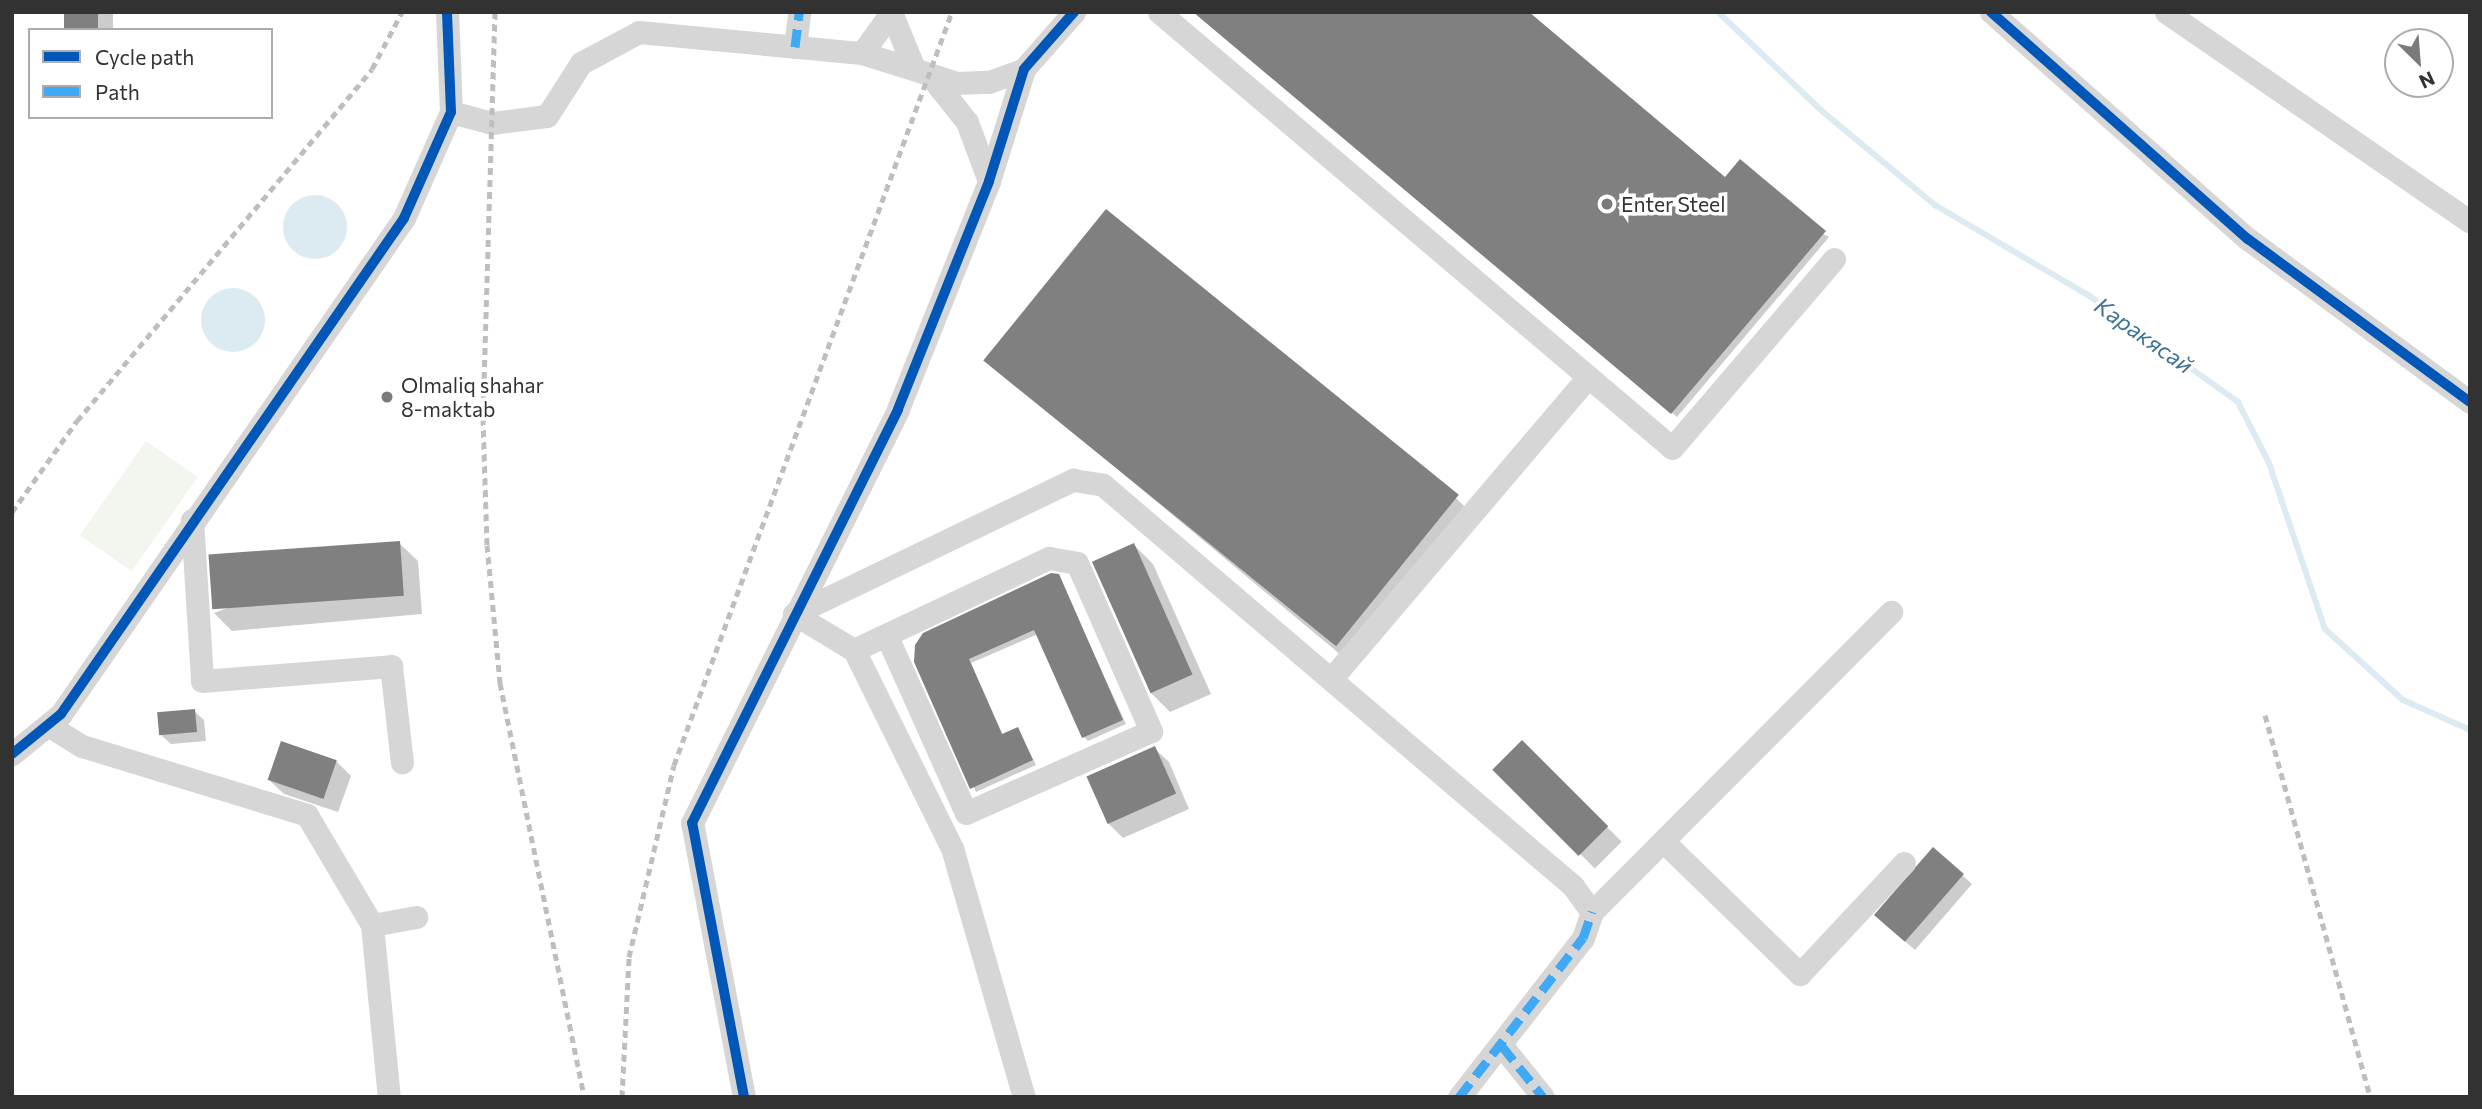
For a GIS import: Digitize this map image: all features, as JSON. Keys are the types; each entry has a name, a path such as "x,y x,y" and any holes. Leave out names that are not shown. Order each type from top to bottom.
{"street":[{"path":"14,750 48,725 361,287 404,218 451,112 447,12"},
{"path":"795,47 799,12"},
{"path":"744,1097 692,823 898,409 989,181 1024,69 1074,12"},
{"path":"1159,12 1672,448 1834,259"},
{"path":"1991,12 2248,239 2470,402"},
{"path":"2166,12 2470,222"},
{"path":"862,53 891,13 921,70 967,122 989,181"},
{"path":"451,112 492,123 547,116 581,63 639,32 862,53 956,83 989,82 1024,69"},
{"path":"1331,679 1588,377"},
{"path":"794,614 1073,480 1103,485 1573,886 1592,912"},
{"path":"192,520 202,681 391,666 402,762"},
{"path":"854,650 1049,558 1077,563 1151,731 966,813 887,636"},
{"path":"1459,1097 1502,1046 1583,938 1592,912 1891,612"},
{"path":"794,614 854,650 952,848 1024,1097"},
{"path":"48,725 82,746 307,815 372,925 389,1097"},
{"path":"1663,841 1800,974 1903,863"},
{"path":"372,925 416,918"},
{"path":"1502,1046 1544,1097"}],"shaded area":[{"path":"315,195 333,201 341,209 347,227 341,245 333,253 315,259 297,253 289,245 283,227 289,209 297,201"},
{"path":"233,288 251,294 259,302 265,320 259,338 251,346 233,352 215,346 207,338 201,320 207,302 215,294"},
{"path":"146,441 198,477 132,571 80,535"}],"building":[{"path":"64,12 98,12 98,28 64,28"},
{"name":"Enter Steel","path":"1193,12 1529,12 1725,177 1740,159 1826,231 1671,414"},
{"path":"1106,209 1459,495 1336,646 983,361"},
{"path":"400,541 404,596 212,609 208,554"},
{"path":"1134,543 1193,675 1151,693 1092,562"},
{"path":"1051,573 1059,574 1123,720 1082,738 1034,630 969,659 1002,734 1018,727 1033,760 970,789 914,662 915,645 923,633"},
{"path":"195,709 197,732 159,735 157,712"},
{"path":"1522,740 1608,826 1579,856 1492,770"},
{"path":"281,741 337,760 323,799 268,780"},
{"path":"1155,746 1176,794 1108,824 1086,777"},
{"path":"1933,847 1964,874 1905,942 1874,915"}],"waterway":[{"name":"Каракясай","path":"1718,12 1823,112 1935,205 2091,297 2238,402 2269,463 2325,629 2403,700 2470,730"}],"railway":[{"path":"12,512 77,421 372,69 402,12"},
{"path":"495,12 483,418 487,545 500,683 584,1097"},
{"path":"622,1097 629,957 674,765 952,12"},
{"path":"2265,715 2370,1097"}],"marked path":[{"path":"795,47 799,12"},
{"path":"1459,1097 1583,938 1592,912"},
{"path":"1502,1046 1543,1097"}],"cycle path":[{"path":"12,754 61,714 404,218 451,112 447,12"},
{"path":"744,1097 692,823 898,409 989,181 1024,69 1074,12"},
{"path":"1991,12 2248,239 2470,402"}],"place":[{"name":"Enter Steel","path":"1607,204"},
{"name":"Olmaliq shahar 8-maktab","path":"387,397"}]}
